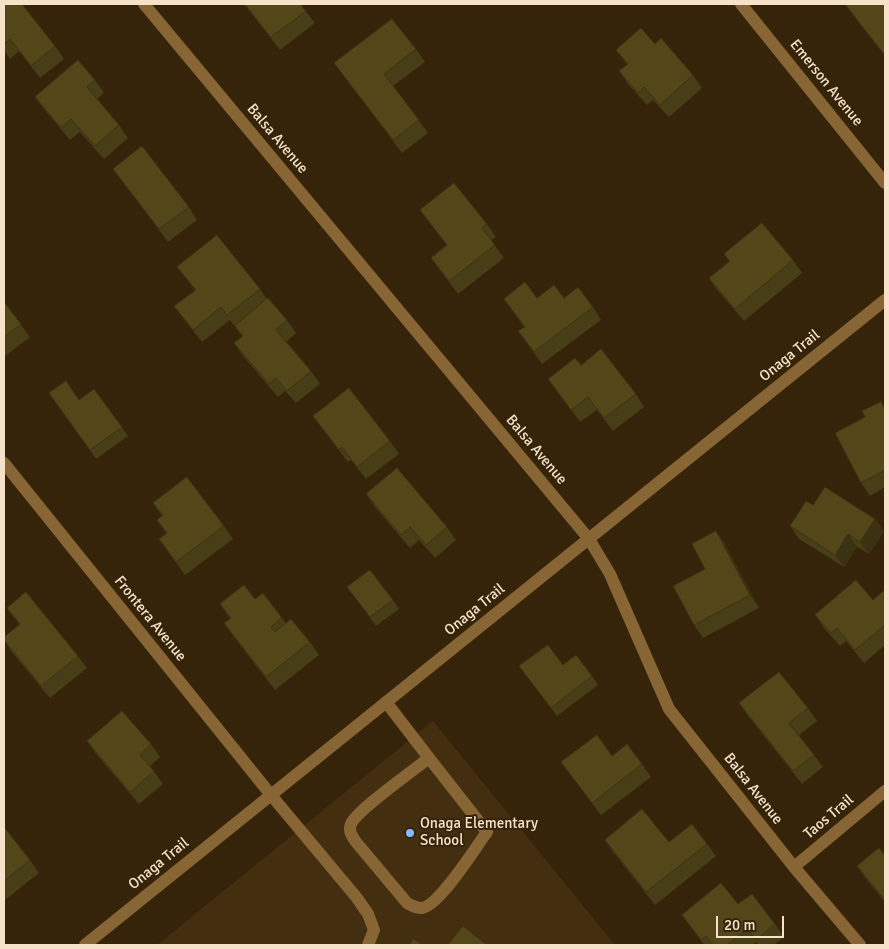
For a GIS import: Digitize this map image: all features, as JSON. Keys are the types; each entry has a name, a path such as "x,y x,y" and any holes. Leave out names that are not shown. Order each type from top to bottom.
{"street":[{"name":"Balsa Avenue","path":"144,4 589,539 610,574 669,709 794,867 860,945"},
{"name":"Emerson Avenue","path":"741,4 885,183"},
{"name":"Onaga Trail","path":"85,945 885,300"},
{"name":"Frontera Avenue","path":"4,463 271,795 354,895 368,914 374,930 368,945"},
{"path":"386,702 487,832 437,900 422,908 407,904 356,842 350,832 351,825 360,813 429,758"},
{"name":"Taos Trail","path":"794,867 885,791"}],"shaded area":[{"name":"Onaga Elementary School","path":"433,721 615,945 157,945"}],"building":[{"path":"4,4 22,4 55,46 31,66 10,39 4,44"},
{"path":"245,4 300,4 306,11 271,37"},
{"path":"845,4 885,4 885,55"},
{"path":"392,19 416,49 384,74 419,120 393,140 334,63"},
{"path":"641,28 655,44 661,38 693,75 660,105 644,87 638,93 619,71 628,64 616,50"},
{"path":"78,60 95,80 87,87 119,125 95,146 71,119 61,128 35,97"},
{"path":"142,146 189,207 159,229 113,169"},
{"path":"454,183 487,224 482,228 495,245 449,281 431,258 447,245 420,210"},
{"path":"762,223 793,260 735,309 709,278 730,261 724,254"},
{"path":"217,235 260,289 227,315 221,307 193,330 174,306 196,290 177,267"},
{"path":"525,282 537,298 554,285 564,298 578,287 593,307 534,352 518,331 525,327 504,299"},
{"path":"268,298 287,320 276,330 311,371 287,391 276,378 269,384 234,343 243,336 235,326"},
{"path":"4,302 21,324 4,337"},
{"path":"601,349 636,394 604,418 588,397 571,410 548,379 575,358 581,365"},
{"path":"66,381 79,400 94,389 122,427 90,450 49,393"},
{"path":"349,388 390,441 357,467 342,447 339,450 313,416"},
{"path":"881,402 885,409 885,475 883,471 861,483 835,433 865,417 862,411"},
{"path":"397,468 447,527 426,545 410,527 401,535 366,494"},
{"path":"187,477 224,526 176,562 159,539 167,533 157,520 163,515 153,503"},
{"path":"825,487 875,519 860,542 848,534 835,555 790,526 806,501 813,505"},
{"path":"716,531 750,595 694,625 673,586 705,569 692,544"},
{"path":"370,570 393,600 370,617 347,587"},
{"path":"856,580 873,600 883,591 885,594 885,625 855,650 837,628 831,633 815,615"},
{"path":"244,585 255,599 263,593 282,618 271,627 275,632 291,619 310,642 266,677 224,623 231,618 220,604"},
{"path":"26,592 78,656 41,686 4,640 4,637 20,624 7,608"},
{"path":"548,645 563,665 576,655 592,676 551,708 519,666"},
{"path":"779,672 808,708 789,723 814,755 793,771 739,703"},
{"path":"122,711 151,744 140,755 154,771 130,792 87,741"},
{"path":"597,735 612,756 627,744 642,764 592,803 561,762"},
{"path":"642,809 669,842 692,824 707,844 646,892 605,840"},
{"path":"4,827 30,860 4,881"},
{"path":"879,848 885,856 885,900 857,866"},
{"path":"721,883 738,904 752,894 775,924 756,940 747,929 727,945 713,945 706,936 701,940 682,915"},
{"path":"463,926 487,945 448,945"},
{"path":"414,939 422,945 409,945"}],"place":[{"name":"Onaga Elementary School","path":"410,833"}]}
